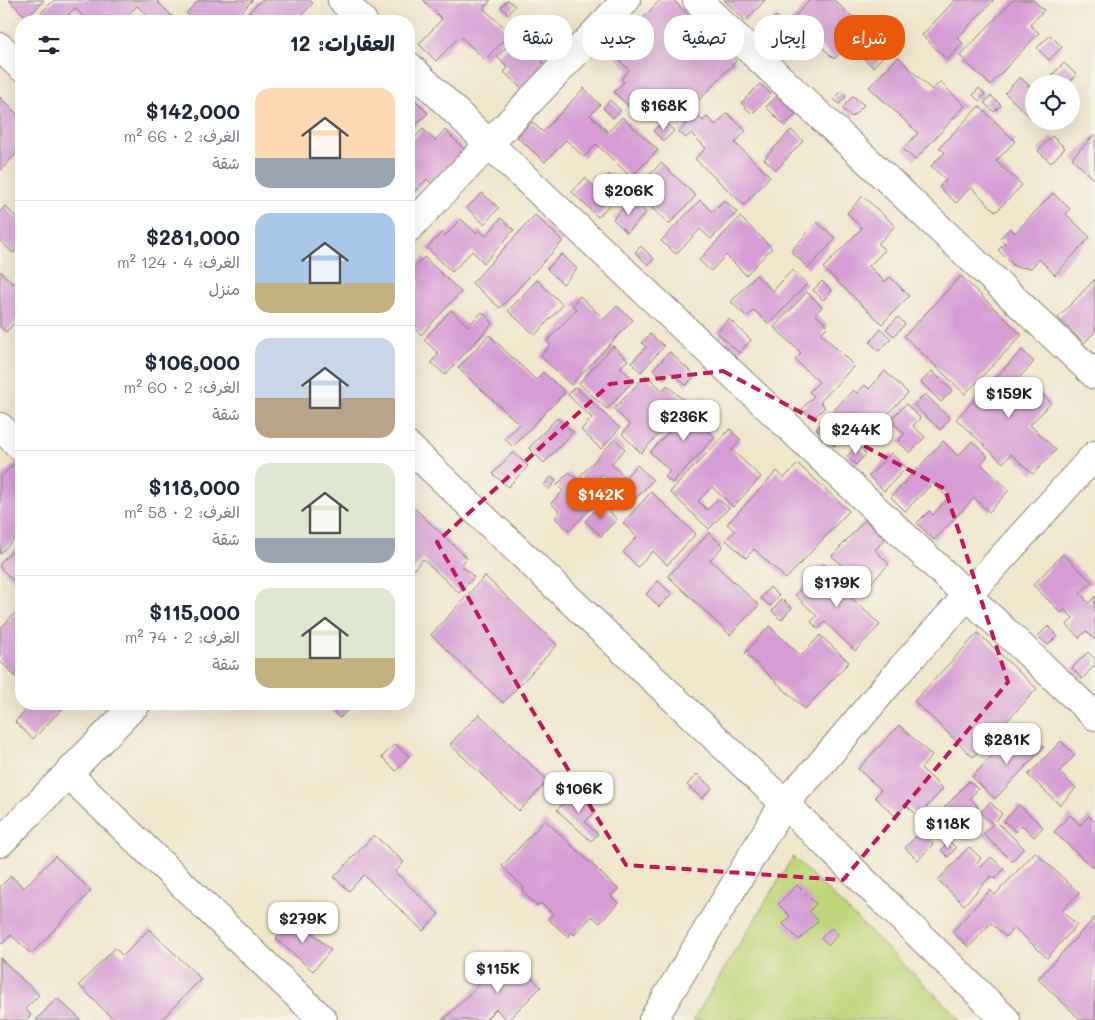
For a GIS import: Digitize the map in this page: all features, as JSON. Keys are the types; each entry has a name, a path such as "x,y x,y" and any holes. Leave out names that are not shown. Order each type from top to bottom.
{"street":[{"path":"342,0 357,15"},
{"path":"415,222 626,0"},
{"path":"698,0 1095,375"},
{"path":"0,47 15,61"},
{"path":"415,72 1095,716"},
{"path":"1,429 15,442"},
{"path":"415,453 784,803 1006,1020"},
{"path":"653,1020 784,803 819,766 900,670 1095,455"},
{"path":"0,843 130,710"},
{"path":"68,774 323,1020"}],"highlighted area":[{"path":"723,371 945,489 1008,682 843,880 626,865 526,700 437,542 610,384"}],"green space":[{"path":"793,857 961,1020 693,1020"}],"building":[{"path":"9,0 44,0 30,15 24,15"},
{"path":"54,0 156,0 171,15 147,15 137,6 128,15 83,15 75,8 68,15 39,15"},
{"path":"199,0 253,0 239,15 188,15 186,13"},
{"path":"261,0 309,0 313,3 302,15 246,15"},
{"path":"423,0 491,0 483,8 504,27 504,39 485,60 460,36 436,61 419,44 442,19"},
{"path":"508,0 515,6 508,14 501,7"},
{"path":"660,0 673,0 689,15 664,15 664,60 736,61 677,123 649,96 634,112 614,92 624,82 621,79 629,70 619,60 654,60 654,15 646,15"},
{"path":"724,0 765,0 746,21 744,15 740,15"},
{"path":"810,0 834,0 850,15 834,15 834,59 824,49 824,15 796,15"},
{"path":"955,0 994,0 957,38 963,43 947,60 922,35"},
{"path":"1013,0 1033,0 1044,10 1030,25 1039,33 990,85 960,56"},
{"path":"1050,35 1062,47 1049,60 1037,48"},
{"path":"504,50 504,60 544,60 542,62 547,67 524,91 504,72 508,68 497,57"},
{"path":"865,60 879,60 873,67"},
{"path":"895,60 901,60 932,90 940,82 965,106 915,160 903,149 918,133 869,87"},
{"path":"1064,63 1077,75 1052,75"},
{"path":"1020,77 1025,82 1025,112 1005,93"},
{"path":"760,84 771,94 752,114 741,103"},
{"path":"584,88 600,105 590,115 608,132 622,117 658,150 631,177 596,144 584,157 566,140 545,162 517,137 532,122 543,132"},
{"path":"979,88 985,94 979,101 973,95"},
{"path":"841,92 846,97 839,104 834,99"},
{"path":"777,96 796,114 785,126 766,107"},
{"path":"853,96 864,105 852,117 842,108"},
{"path":"991,96 1001,105 994,112 984,103"},
{"path":"0,97 15,112 15,155 0,171"},
{"path":"415,100 428,113 415,126"},
{"path":"610,100 621,111 613,118 603,108"},
{"path":"979,106 1015,141 996,161 1022,185 996,212 971,187 956,203 939,187 946,180 931,166 945,152 939,148"},
{"path":"727,113 746,131 735,143 770,176 744,205 695,159 706,148 691,133 686,138 679,132 696,114 703,121 707,117 716,125"},
{"path":"664,121 674,131 664,141 653,131"},
{"path":"423,129 435,140 445,130 465,150 432,184 427,179 415,191 415,138"},
{"path":"791,130 803,141 776,170 764,159"},
{"path":"1095,134 1095,181 1072,158"},
{"path":"1052,136 1065,148 1051,163 1038,151"},
{"path":"661,163 696,196 669,224 652,208 658,202 640,185"},
{"path":"609,174 624,189 598,217 572,192 585,178 596,188"},
{"path":"482,193 499,208 484,224 467,208"},
{"path":"1053,193 1070,209 1066,214 1090,237 1055,275 1039,259 1031,268 1015,267 998,250 1005,243 1000,238 1010,228 1015,233"},
{"path":"863,196 895,226 878,244 885,250 869,266 885,282 890,277 909,296 882,324 823,268 862,228 847,213"},
{"path":"631,199 646,213 627,233 613,219"},
{"path":"700,200 712,212 724,200 737,212 711,239 700,229 676,254 661,241"},
{"path":"5,206 15,216 15,251 13,253 0,241 0,212"},
{"path":"535,215 563,241 500,308 472,283"},
{"path":"740,217 772,248 746,275 726,255 711,271 699,260"},
{"path":"501,218 514,230 484,263 472,251 452,272 427,248 442,232 445,236 461,219 476,233 479,230 486,236"},
{"path":"817,222 836,239 808,268 791,251"},
{"path":"641,246 654,259 648,265 635,252"},
{"path":"562,254 577,269 563,284 547,269"},
{"path":"424,257 461,292 421,335 415,329 415,267"},
{"path":"792,270 807,284 769,324 754,310 747,317 731,302 756,275 773,291"},
{"path":"0,271 13,284 15,282 15,322 6,332 0,327"},
{"path":"961,276 1022,335 965,394 904,336"},
{"path":"1095,279 1095,332 1084,343 1058,318"},
{"path":"537,280 563,305 535,335 508,311"},
{"path":"822,281 832,291 823,300 813,290"},
{"path":"807,292 822,307 815,314 828,326 821,333 854,366 820,402 825,407 813,419 802,409 814,396 809,392 819,382 795,360 801,353 774,327"},
{"path":"580,296 604,319 617,306 633,320 571,385 540,356 551,345 547,341 577,309 572,305"},
{"path":"451,310 468,326 482,312 493,323 445,375 431,362 439,354 424,340"},
{"path":"898,317 905,324 894,336 886,329"},
{"path":"729,319 751,340 739,353 717,332"},
{"path":"881,329 891,339 879,351 870,342"},
{"path":"650,334 664,346 641,372 631,363 646,347 642,343"},
{"path":"489,335 536,380 543,372 565,392 513,447 505,439 519,424 458,368"},
{"path":"613,346 628,360 620,367 634,380 607,409 579,383"},
{"path":"1022,350 1034,362 1001,397 1010,405 1024,391 1032,399 1039,391 1051,403 1030,425 1056,450 1033,474 1011,454 1003,463 956,419"},
{"path":"670,352 695,376 686,385 671,372 664,379 653,369"},
{"path":"885,371 908,393 874,428 862,416 834,446 816,429 853,390 857,393 865,385 869,389"},
{"path":"932,371 952,391 941,402 921,382"},
{"path":"646,375 663,391 667,385 688,404 641,453 622,434 630,425 614,409"},
{"path":"575,387 620,428 601,449 581,430 592,418 568,395"},
{"path":"925,394 950,419 940,430 914,405"},
{"path":"695,404 715,423 708,431 715,437 672,483 665,477 670,471 650,452"},
{"path":"906,404 920,418 913,426 925,437 910,453 898,441 905,434 890,420"},
{"path":"557,418 573,432 544,463 529,448"},
{"path":"730,429 741,440 732,450 761,477 733,507 712,487 698,501 707,510 718,499 729,508 709,529 670,492"},
{"path":"615,439 625,449 611,464 625,477 637,465 653,480 627,508 610,493 616,487 602,474 591,486 580,476"},
{"path":"943,441 958,456 972,441 988,456 981,464 1009,490 989,512 974,498 934,540 917,523 929,511 933,515 948,498 933,483 905,511 891,497"},
{"path":"857,445 866,454 856,465 847,456"},
{"path":"513,452 528,466 508,487 493,474"},
{"path":"891,453 906,468 884,491 869,476"},
{"path":"15,463 15,538 0,554 0,478"},
{"path":"798,464 849,511 786,579 754,549 746,558 726,540 735,531 727,524 777,471 784,478"},
{"path":"569,472 585,486 581,490 595,504 569,531 555,518 560,512 551,503 563,491 557,485"},
{"path":"551,477 556,481 548,490 544,485"},
{"path":"651,492 696,534 667,565 653,551 638,567 623,552 637,537 623,523"},
{"path":"601,504 617,519 601,536 585,521"},
{"path":"415,509 467,558 461,565 474,577 459,593 423,559 415,568"},
{"path":"865,520 885,539 875,550 889,564 866,588 832,556"},
{"path":"709,533 723,546 710,560 759,605 730,635 668,576"},
{"path":"15,549 15,583 0,567 0,563"},
{"path":"1063,554 1092,582 1080,593 1089,603 1095,596 1095,640 1086,631 1079,638 1067,625 1073,618 1065,610 1061,613 1033,585"},
{"path":"824,564 846,585 842,589 880,625 855,651 825,622 818,629 811,622 817,616 795,595"},
{"path":"485,576 557,645 503,703 431,635"},
{"path":"658,581 672,594 659,607 646,594"},
{"path":"770,587 779,596 770,606 761,598"},
{"path":"782,599 792,608 781,620 772,611"},
{"path":"15,613 15,676 0,661 0,629"},
{"path":"769,626 801,656 820,635 849,662 805,709 745,653"},
{"path":"1048,626 1057,636 1048,645 1038,636"},
{"path":"978,633 1037,689 973,757 914,701"},
{"path":"1088,652 1095,659 1095,665 1082,679 1072,668"},
{"path":"26,710 61,710 33,739 15,722"},
{"path":"331,710 348,710 340,718"},
{"path":"479,714 548,781 519,811 450,744"},
{"path":"899,725 932,756 921,768 943,789 918,816 906,805 895,816 875,797 881,790 858,769"},
{"path":"1028,732 1044,747 995,799 972,777 1001,746 1008,753"},
{"path":"1061,741 1075,755 1059,772 1076,788 1060,805 1028,775"},
{"path":"395,744 409,756 396,771 382,757"},
{"path":"697,774 712,788 702,799 687,785"},
{"path":"969,781 978,789 970,798 978,807 949,838 931,822"},
{"path":"576,790 596,811 585,822 598,834 591,841 557,810"},
{"path":"990,802 1002,814 996,821 1024,848 1012,861 983,834 993,824 980,813"},
{"path":"1019,805 1043,827 1034,837 1022,825 1016,832 1004,821"},
{"path":"1070,815 1080,825 1089,816 1095,822 1095,864 1092,867 1054,832"},
{"path":"545,820 618,889 611,896 618,903 600,923 592,916 574,935 572,932 568,937 548,919 553,914 541,903 537,906 522,891 524,888 502,866"},
{"path":"920,832 933,844 918,860 905,848"},
{"path":"374,835 404,862 395,872 439,914 423,931 364,875 349,891 334,877"},
{"path":"949,841 956,848 948,857 941,850"},
{"path":"969,847 981,858 977,863 981,867 991,857 1004,869 995,879 991,876 964,905 938,880"},
{"path":"1035,852 1079,893 1062,911 1077,925 1047,958 1014,927 1006,937 991,923 969,947 952,932 990,890 995,895"},
{"path":"55,856 91,891 31,954 11,935 2,944 0,942 0,887 11,876 24,888"},
{"path":"797,885 816,904 809,911 818,921 799,940 783,924 790,916 778,904"},
{"path":"294,917 331,950 313,971 276,939"},
{"path":"1095,917 1095,1020 1081,1020 1038,979"},
{"path":"831,928 838,934 829,945 821,938"},
{"path":"149,929 201,979 161,1020 114,1020 79,985 115,948 123,956"},
{"path":"509,955 541,987 508,1020 496,1009 485,1020 443,1020"},
{"path":"0,958 39,995 25,1009 31,1015 26,1020 0,1020"},
{"path":"57,998 81,1020 36,1020"}]}
